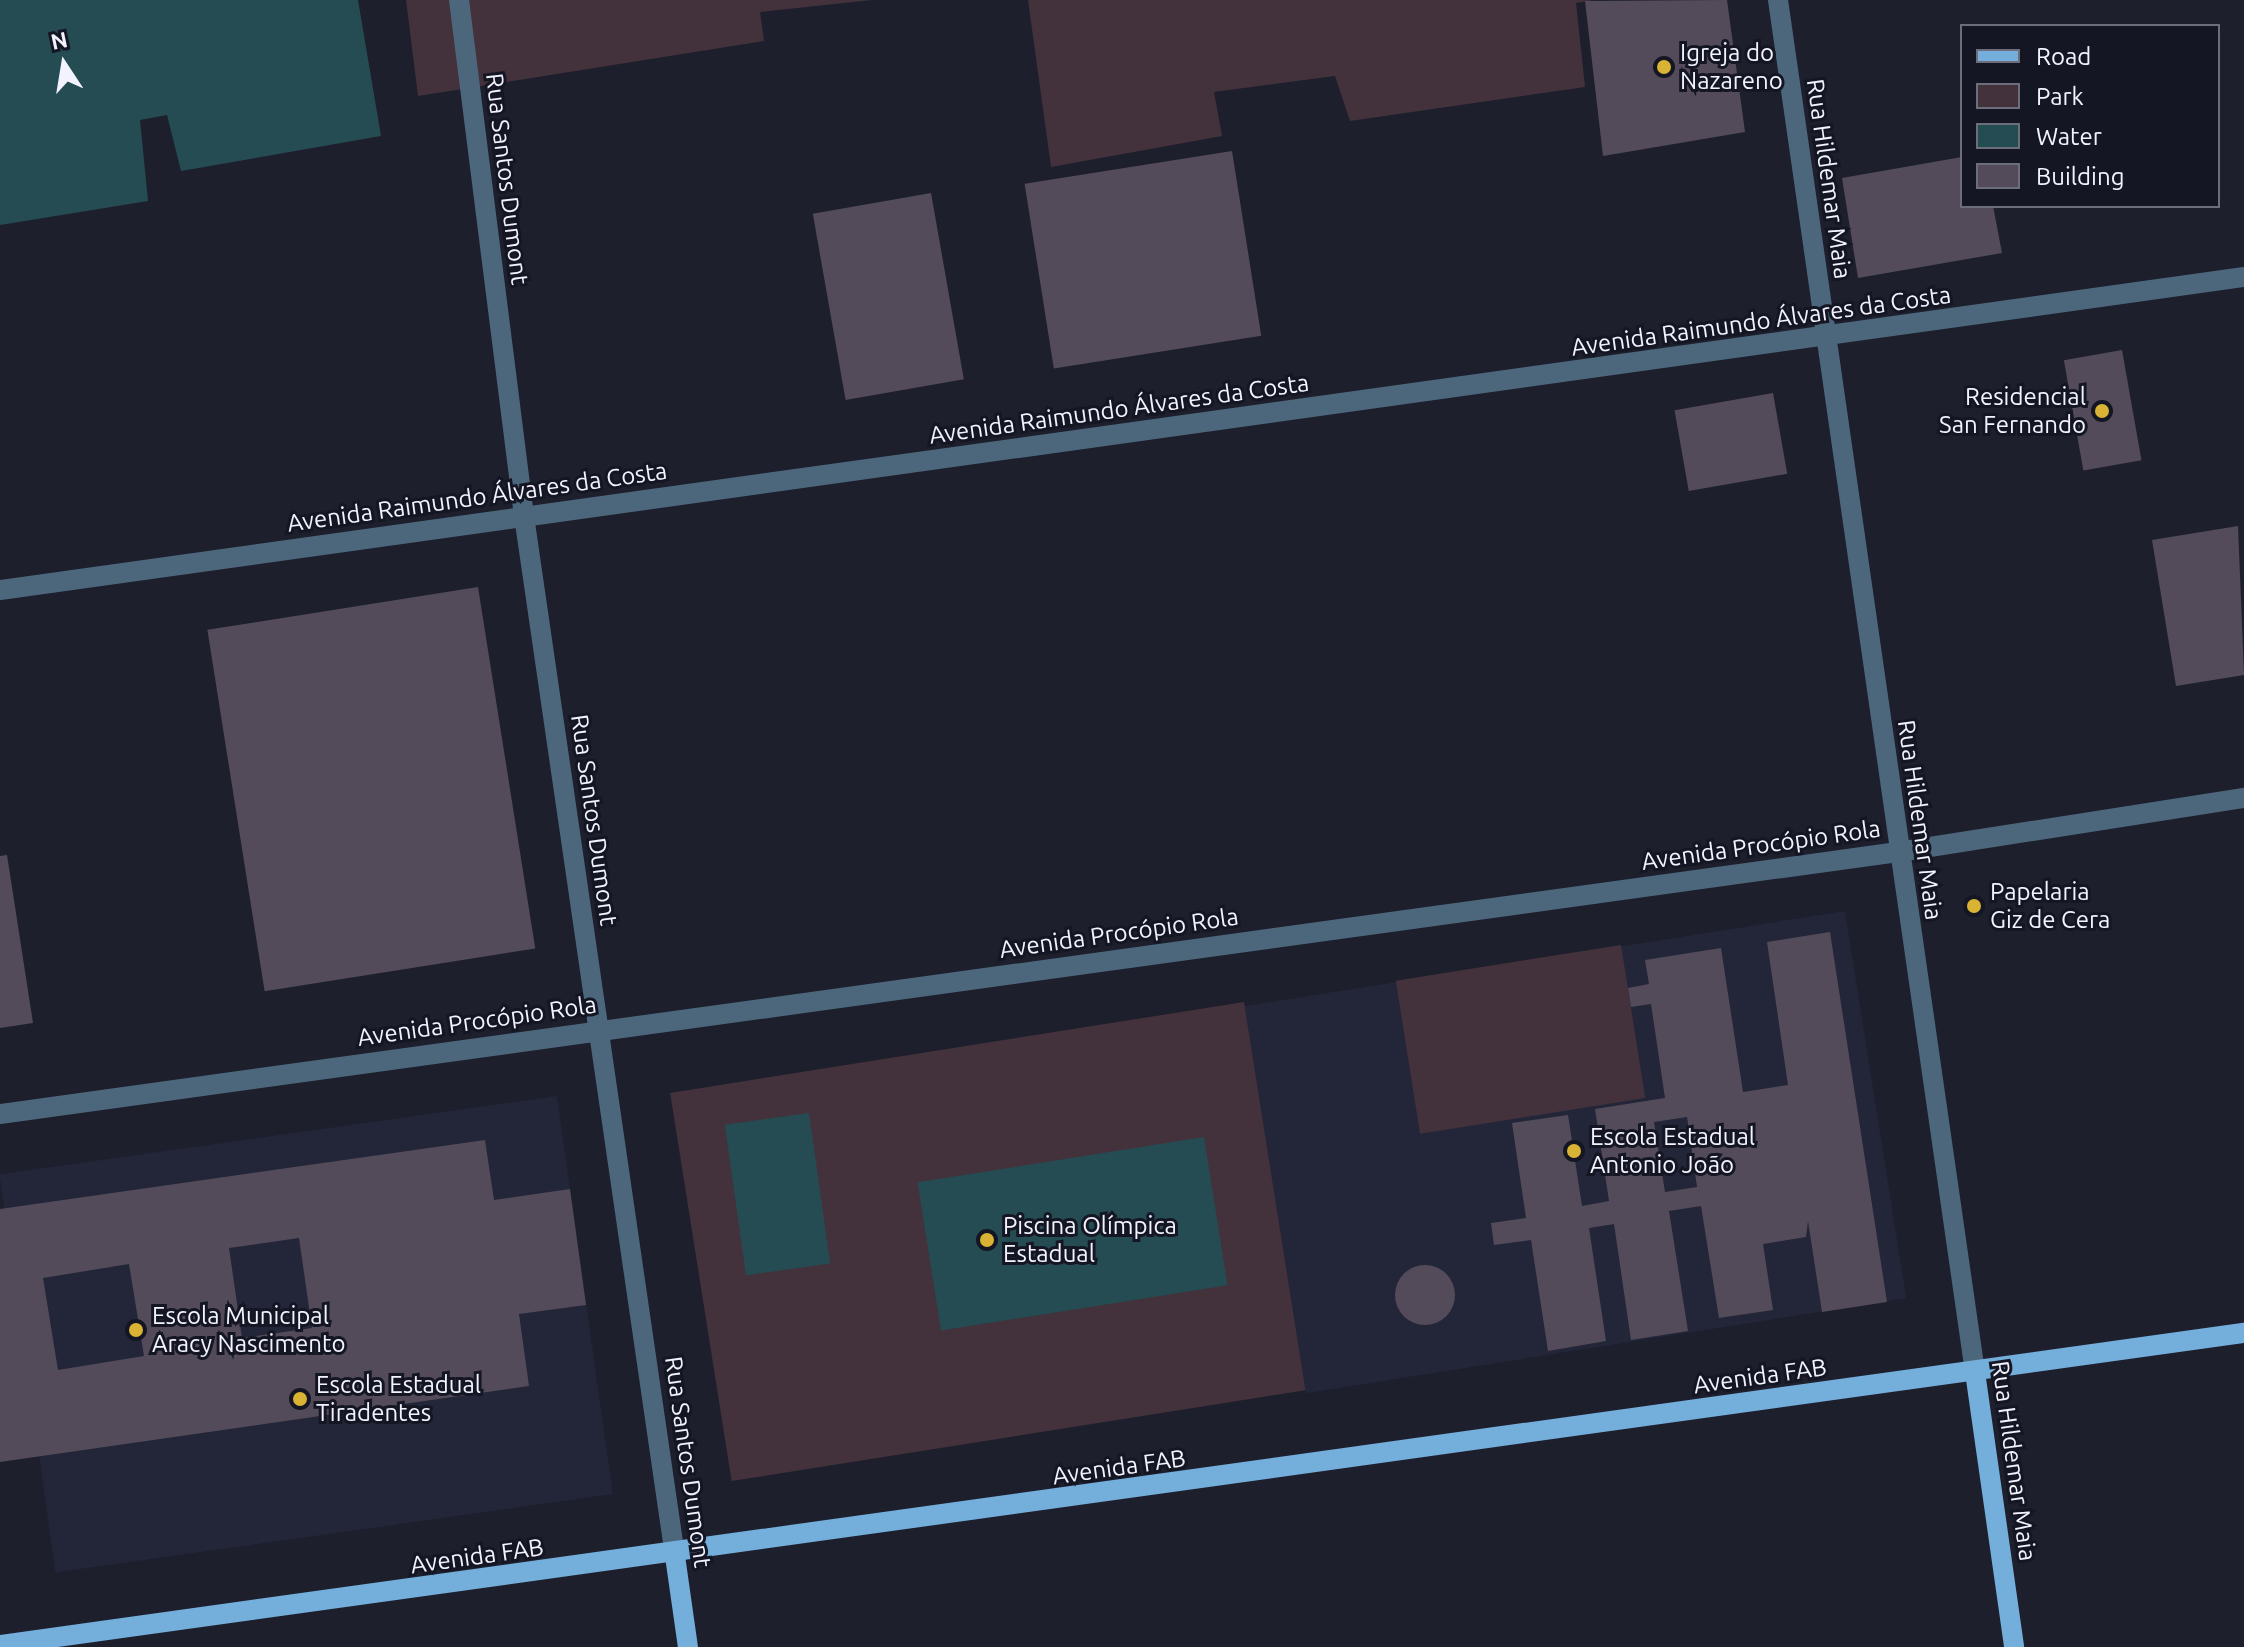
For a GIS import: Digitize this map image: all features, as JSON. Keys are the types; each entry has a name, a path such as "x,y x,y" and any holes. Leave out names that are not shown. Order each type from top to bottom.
{"main road":[{"name":"Avenida FAB","path":"0,1645 675,1556 2244,1333"},
{"name":"Rua Hildemar Maia","path":"1975,1372 2014,1647"},
{"name":"Rua Santos Dumont","path":"675,1556 688,1647"}],"street":[{"name":"Rua Santos Dumont","path":"459,0 524,516 675,1556"},
{"name":"Rua Hildemar Maia","path":"1778,0 1975,1372"},
{"name":"Avenida Raimundo Álvares da Costa","path":"0,590 1825,339 2244,277"},
{"name":"Avenida Procópio Rola","path":"0,1114 1898,852 2244,798"}],"shaded area":[{"name":"Escola Estadual Antonio João","path":"1845,911 1906,1298 1306,1393 1244,1006"},
{"name":"Escola Estadual Tiradentes","path":"557,1096 613,1494 55,1572 0,1174"}],"green space":[{"path":"406,0 872,0 760,12 764,41 418,96"},
{"path":"1028,0 1594,0 1576,3 1585,87 1350,121 1335,76 1214,92 1222,136 1051,167"},
{"path":"1621,945 1645,1098 1420,1134 1396,981"},
{"name":"Piscina Olímpica Estadual","path":"1244,1002 1305,1390 732,1481 670,1093"}],"water":[{"path":"0,0 358,0 381,136 181,171 167,115 140,120 148,201 0,225"},
{"path":"809,1113 830,1264 746,1275 725,1125"},
{"path":"1204,1137 1227,1285 941,1331 918,1182"}],"building":[{"name":"Igreja do Nazareno","path":"1727,0 1745,132 1603,156 1585,1"},
{"path":"1232,151 1261,336 1054,369 1025,184"},
{"path":"1960,157 1960,208 1993,208 2002,253 1858,278 1842,178"},
{"path":"931,193 964,379 846,400 813,214"},
{"name":"Residencial San Fernando","path":"2122,350 2141,460 2083,471 2064,360"},
{"path":"1773,393 1787,474 1689,491 1675,410"},
{"path":"2238,526 2244,675 2176,686 2152,540"},
{"path":"478,587 535,948 265,991 207,630"},
{"path":"7,855 33,1023 0,1028 0,856"},
{"path":"1830,932 1887,1302 1822,1312 1808,1221 1806,1237 1763,1244 1773,1310 1719,1318 1701,1206 1669,1211 1688,1331 1631,1340 1614,1224 1589,1228 1606,1341 1548,1351 1531,1240 1494,1245 1491,1223 1526,1218 1512,1123 1568,1115 1582,1206 1609,1201 1595,1109 1665,1098 1651,1004 1631,1007 1628,988 1649,984 1645,960 1721,948 1743,1092 1788,1085 1767,942","holes":["1687,1117 1697,1187 1665,1192 1654,1122"]},
{"path":"485,1140 494,1200 570,1189 586,1305 519,1314 529,1386 0,1462 0,1209","holes":["299,1238 312,1328 242,1338 229,1248","129,1264 144,1356 58,1370 43,1278"]},
{"path":"1425,1265 1436,1267 1446,1274 1453,1284 1453,1306 1446,1316 1436,1323 1425,1325 1414,1323 1404,1316 1397,1306 1395,1295 1397,1284 1404,1274 1414,1267"}],"place":[{"name":"Igreja do Nazareno","path":"1664,67"},
{"name":"Residencial San Fernando","path":"2102,411"},
{"name":"Papelaria Giz de Cera","path":"1974,906"},
{"name":"Escola Estadual Antonio João","path":"1574,1151"},
{"name":"Piscina Olímpica Estadual","path":"987,1240"},
{"name":"Escola Municipal Aracy Nascimento","path":"136,1330"},
{"name":"Escola Estadual Tiradentes","path":"300,1399"}]}
